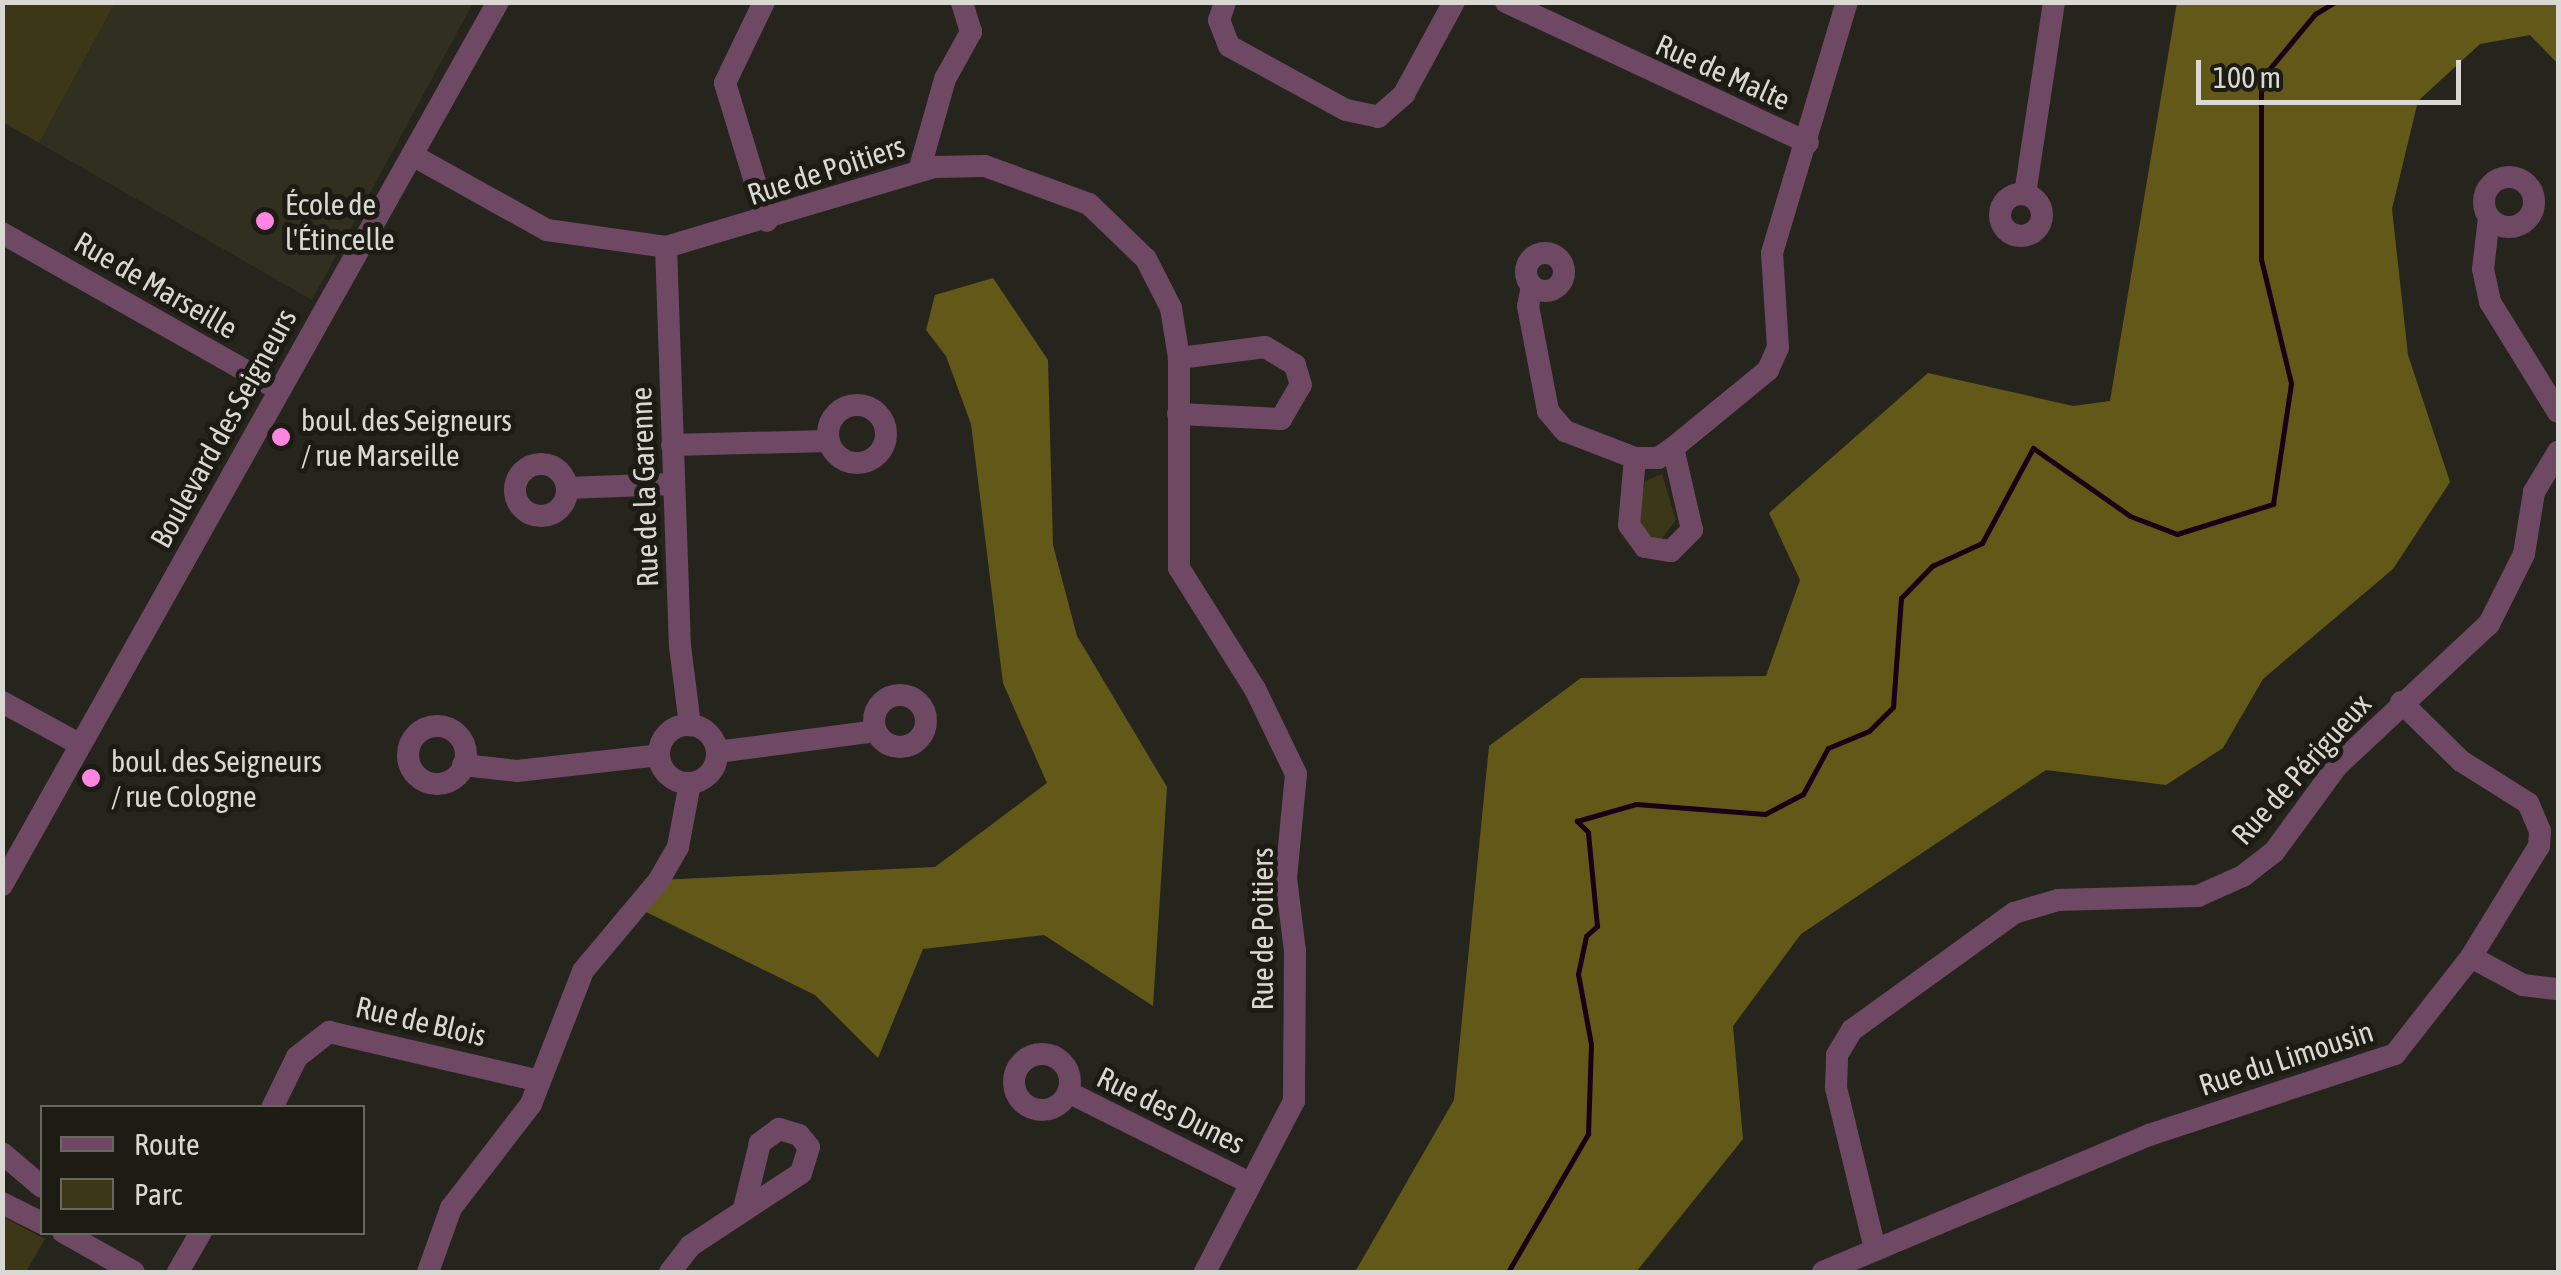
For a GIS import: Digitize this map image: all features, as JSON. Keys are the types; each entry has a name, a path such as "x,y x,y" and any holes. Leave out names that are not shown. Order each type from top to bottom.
{"street":[{"name":"Boulevard des Seigneurs","path":"2,885 498,2"},
{"path":"764,2 725,83 767,221"},
{"path":"919,171 945,79 970,32 962,2"},
{"path":"1224,2 1219,20 1230,46 1346,110 1378,117 1404,94 1454,2"},
{"name":"Rue de Malte","path":"1506,2 1808,143"},
{"path":"1532,286 1528,306 1548,411 1565,431 1635,458 1658,458 1673,448 1776,358 1768,276 1847,2"},
{"path":"2025,194 2054,2"},
{"name":"Rue de Poitiers","path":"412,155 547,230 666,247 767,221 919,171 952,165 1006,170 1089,204 1127,236 1160,282 1179,358 1179,568 1255,689 1296,774 1286,878 1297,1084 1294,1101 1248,1182 1205,1272"},
{"path":"2489,218 2482,268 2490,302 2558,412"},
{"name":"Rue de Marseille","path":"2,232 279,390"},
{"name":"Rue de la Garenne","path":"666,247 672,445 690,725"},
{"path":"1178,414 1280,419 1301,386 1294,365 1265,348 1179,358"},
{"path":"672,445 829,441"},
{"path":"1635,458 1629,525 1645,547 1671,551 1692,530 1673,448"},
{"name":"Rue de Périgueux","path":"1875,1249 1836,1088 1836,1055 1852,1030 2014,913 2058,900 2198,896 2243,876 2274,852 2337,766 2401,702 2490,624 2524,554 2534,492 2558,452"},
{"path":"567,488 674,484"},
{"path":"2,702 79,744"},
{"name":"Rue du Limousin","path":"1823,1272 2149,1136 2395,1054 2470,957 2538,846 2539,816 2460,761 2401,702"},
{"path":"690,725 712,736 717,752 713,770 690,783 672,778 659,755 671,730 690,725"},
{"path":"717,752 876,731"},
{"path":"463,765 517,771 659,755"},
{"path":"428,1272 451,1208 531,1104 536,1080 583,971 659,880 678,847 690,783"},
{"path":"2470,957 2524,985 2558,988"},
{"name":"Rue de Blois","path":"273,1105 297,1057 329,1032 536,1080"},
{"name":"Rue des Dunes","path":"1068,1092 1248,1182"},
{"path":"2,1153 40,1185"},
{"path":"2,1203 40,1222"},
{"path":"670,1272 690,1246 744,1208"},
{"path":"178,1272 198,1235"},
{"path":"82,1238 134,1272"}],"shaded area":[{"path":"2177,2 2558,3 2558,64 2530,35 2480,44 2418,101 2392,209 2408,355 2450,482 2393,569 2263,679 2223,748 2166,785 2046,770 1801,934 1733,1026 1743,1139 1636,1272 1355,1272 1454,1100 1489,746 1581,678 1766,676 1800,580 1769,513 1928,373 2073,406 2110,401"},
{"name":"École de l'Étincelle","path":"115,3 473,3 312,300 39,143"},
{"path":"993,278 1048,360 1053,545 1077,636 1167,787 1153,1006 1044,935 923,949 878,1058 815,995 636,907 659,880 935,867 1047,783 1003,683 971,424 946,356 926,330 935,295"}],"green space":[{"path":"3,2 115,3 39,143 3,122"},
{"path":"1662,474 1676,520 1661,540 1647,535 1637,520 1645,481"},
{"path":"3,1217 45,1239 26,1272 3,1272"}],"waterway":[{"path":"1508,1272 1588,1134 1591,1044 1578,974 1586,936 1597,926 1588,832 1577,821 1636,804 1765,814 1803,794 1828,748 1869,731 1893,707 1901,598 1932,566 1982,543 2033,448 2130,516 2177,534 2273,504 2291,383 2261,259 2261,79 2315,14 2335,2"}],"place":[{"name":"École de l'Étincelle","path":"265,221"},
{"name":"boul. des Seigneurs / rue Marseille","path":"281,437"},
{"name":"boul. des Seigneurs / rue Cologne","path":"91,778"}]}
